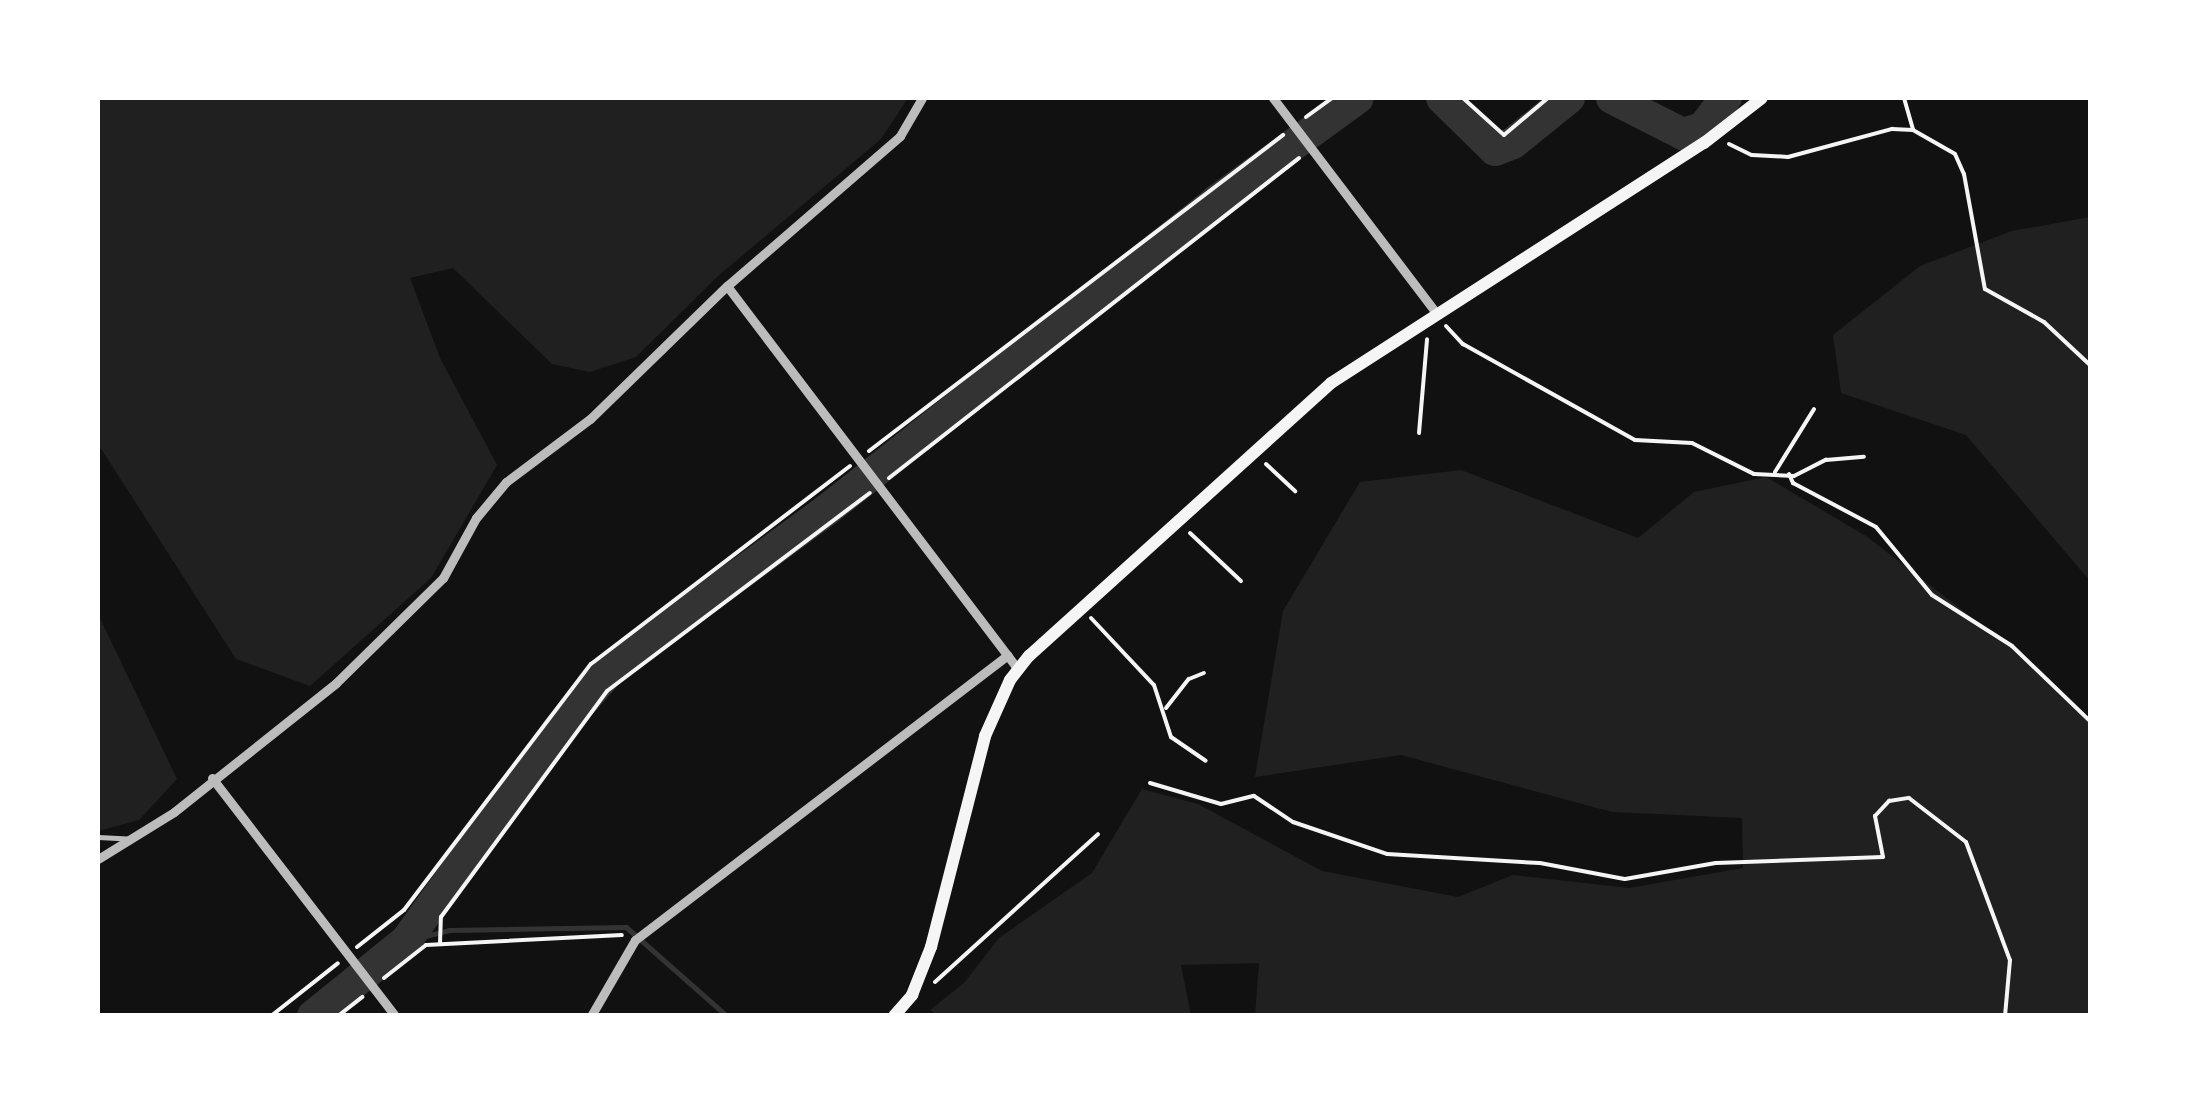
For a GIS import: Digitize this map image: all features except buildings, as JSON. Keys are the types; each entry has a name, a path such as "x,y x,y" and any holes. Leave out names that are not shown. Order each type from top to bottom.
{"main road":[{"path":"894,1016 908,1000 947,893 984,736 1018,668 1331,383 1714,136 1762,98"}],"street":[{"path":"98,859 134,841 336,683 443,578 476,518 506,482 590,419 727,286 900,136 922,98"},
{"path":"1273,98 1437,314"},
{"path":"727,286 1018,668"},
{"path":"610,1016 595,1011 636,940 1008,654"},
{"path":"212,778 394,1016"}],"lane":[{"path":"98,837 123,834 134,841"}],"path":[{"path":"271,1016 351,958 404,910 590,664 1297,130 1332,98"},
{"path":"1462,98 1504,134 1548,98"},
{"path":"1904,98 1913,130"},
{"path":"1714,136 1752,155 1788,157 1892,128 1913,130 1955,154 1964,174 1985,289 2044,322 2090,365"},
{"path":"440,943 440,921 607,691 1310,147"},
{"path":"1437,314 1462,344 1612,431 1652,443 1692,443 1754,474 1790,474 1826,460 1864,457"},
{"path":"1419,433 1429,341 1420,325"},
{"path":"1775,472 1814,409"},
{"path":"1254,453 1296,491"},
{"path":"1790,474 1792,484 1876,527 1932,594 2012,646 2090,720"},
{"path":"1179,522 1240,581"},
{"path":"1080,608 1130,655 1166,708 1172,737 1206,762"},
{"path":"1166,708 1189,679 1204,672"},
{"path":"1150,783 1221,804 1254,796 1293,822 1388,854 1540,863 1624,880 1716,863 1883,857 1875,816 1889,802 1909,798 1966,842 2010,960 2004,1016"},
{"path":"908,1000 1098,834"},
{"path":"338,1016 418,947 611,933 636,940"}],"shaded area":[{"path":"98,98 908,98 881,139 718,276 636,357 590,372 552,364 453,268 410,278 440,358 497,465 431,578 310,686 236,659 98,444"},
{"path":"2090,217 2090,581 1966,435 1841,393 1833,335 1920,266 2012,231"},
{"path":"1461,470 1638,538 1694,492 1766,477 1866,536 2044,673 2090,722 2090,1015 1255,1015 1259,963 1181,965 1191,1015 938,1016 930,1010 964,983 999,938 1092,873 1142,789 1198,804 1322,871 1458,897 1513,875 1629,888 1743,868 1742,818 1612,812 1401,755 1255,777 1283,611 1360,482"},
{"path":"98,614 177,779 139,820 98,831"}],"waterway":[{"path":"313,1016 406,941 559,728 613,667 828,509 1216,201 1358,98"},
{"path":"1442,98 1495,150 1513,143 1569,98"},
{"path":"1612,98 1683,134 1703,128 1726,98"},
{"path":"406,941 449,930 626,927 727,1016"}]}
